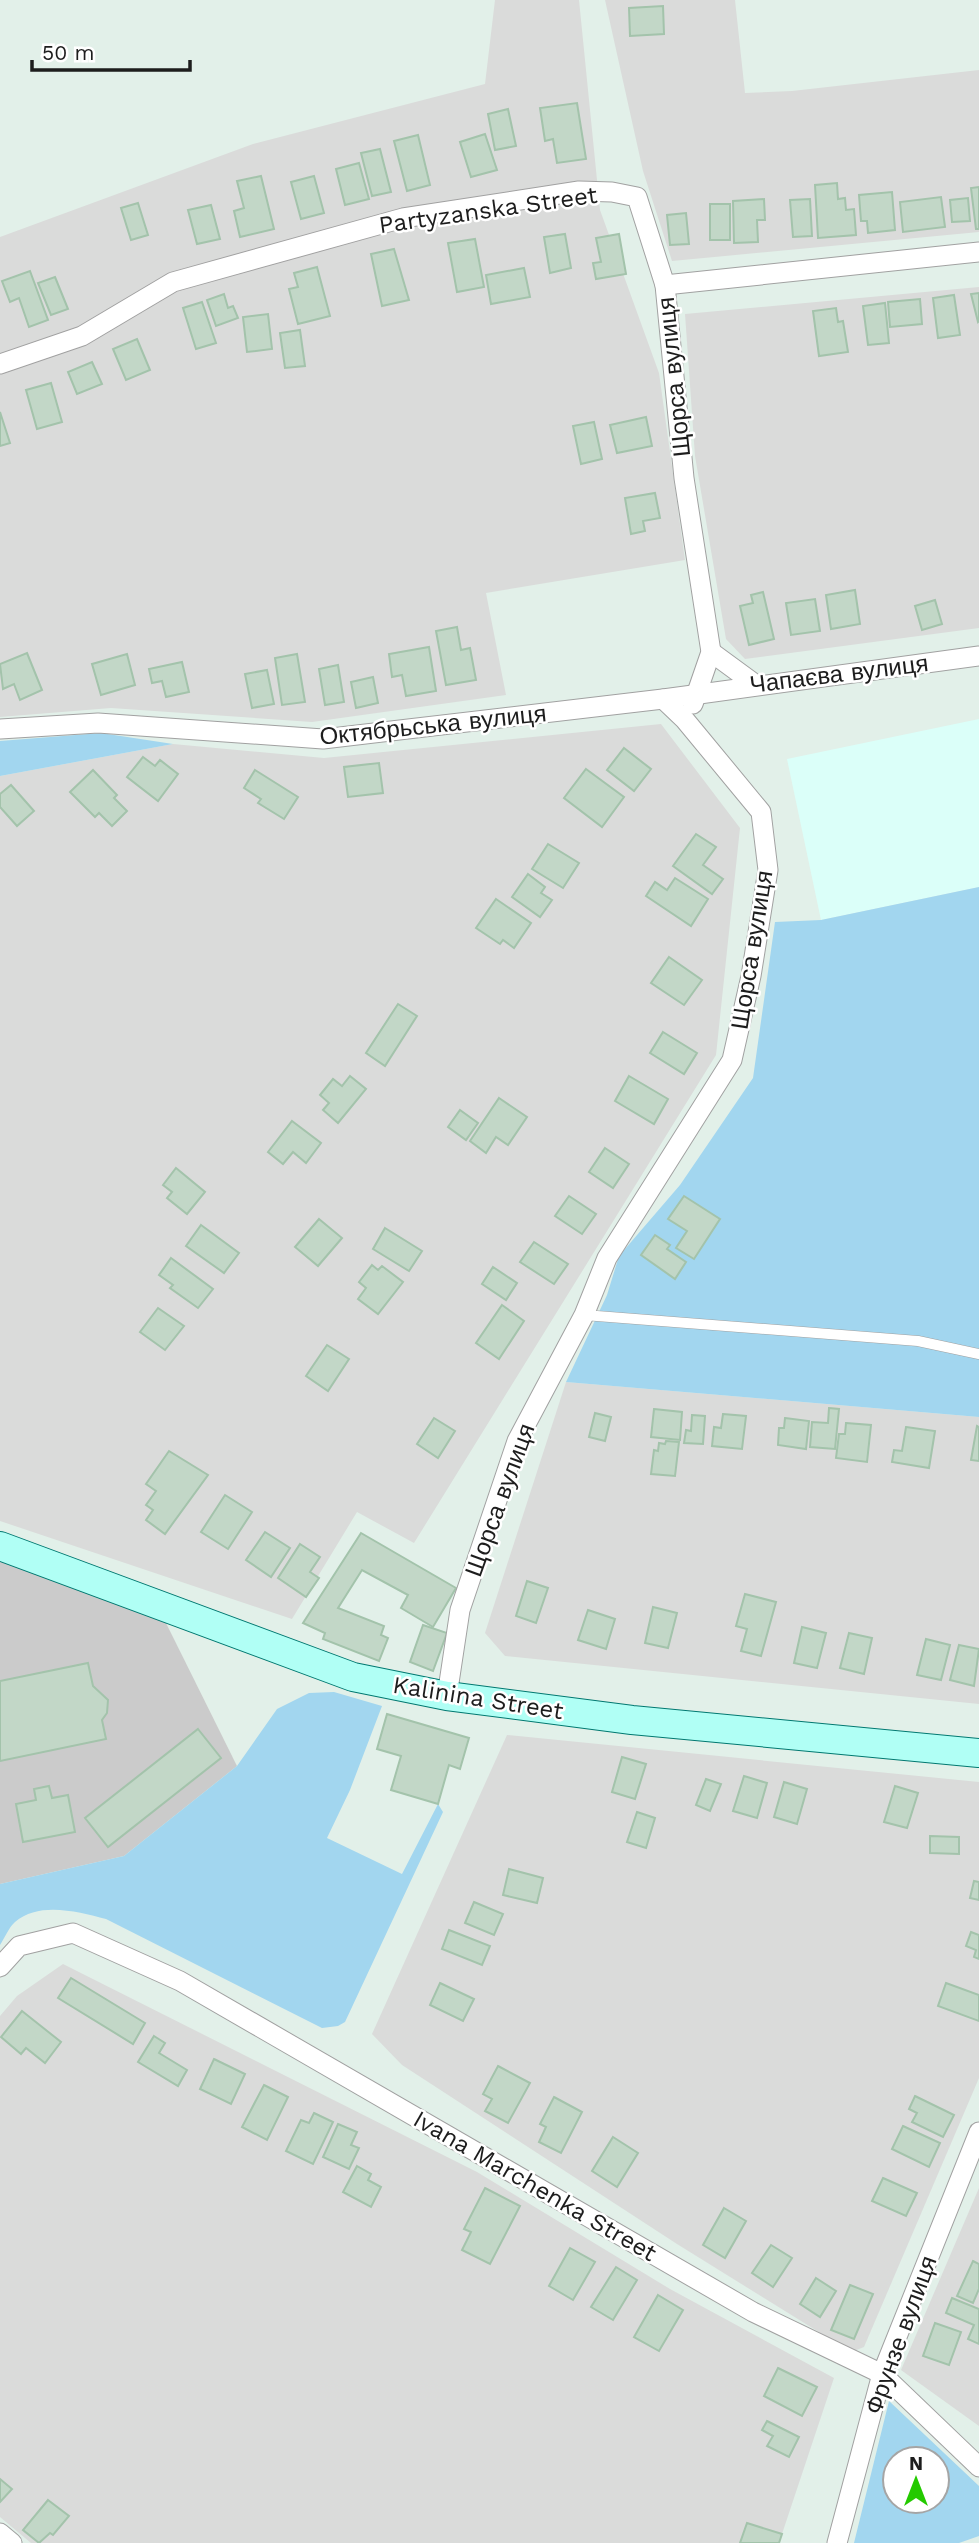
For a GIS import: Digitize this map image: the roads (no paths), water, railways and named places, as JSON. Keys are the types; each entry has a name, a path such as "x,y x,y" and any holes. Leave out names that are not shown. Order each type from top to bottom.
{"street":[{"name":"Partyzanska Street","path":"0,364 82,336 173,282 403,218 579,191 612,192 637,197 665,285"},
{"path":"665,285 979,252"},
{"name":"Щорса вулиця","path":"447,1696 460,1610 517,1441 584,1315 607,1258 732,1060 751,976 768,870 761,812 685,720 698,693 711,652 684,478 665,285"},
{"path":"711,652 756,685"},
{"name":"Чапаєва вулиця","path":"698,693 979,656"},
{"name":"Октябрьська вулиця","path":"0,729 99,723 323,739 698,693"},
{"path":"663,699 685,720"},
{"name":"Kalinina Street","path":"0,1546 353,1677 447,1696 632,1720 979,1753"},
{"name":"Ivana Marchenka Street","path":"0,1966 19,1946 73,1933 180,1981 753,2312 882,2374 979,2467"},
{"name":"Фрунзе вулиця","path":"837,2543 882,2374 979,2132"},
{"path":"0,2533 12,2543"}],"lane":[{"path":"584,1315 918,1341 979,1354"}]}
